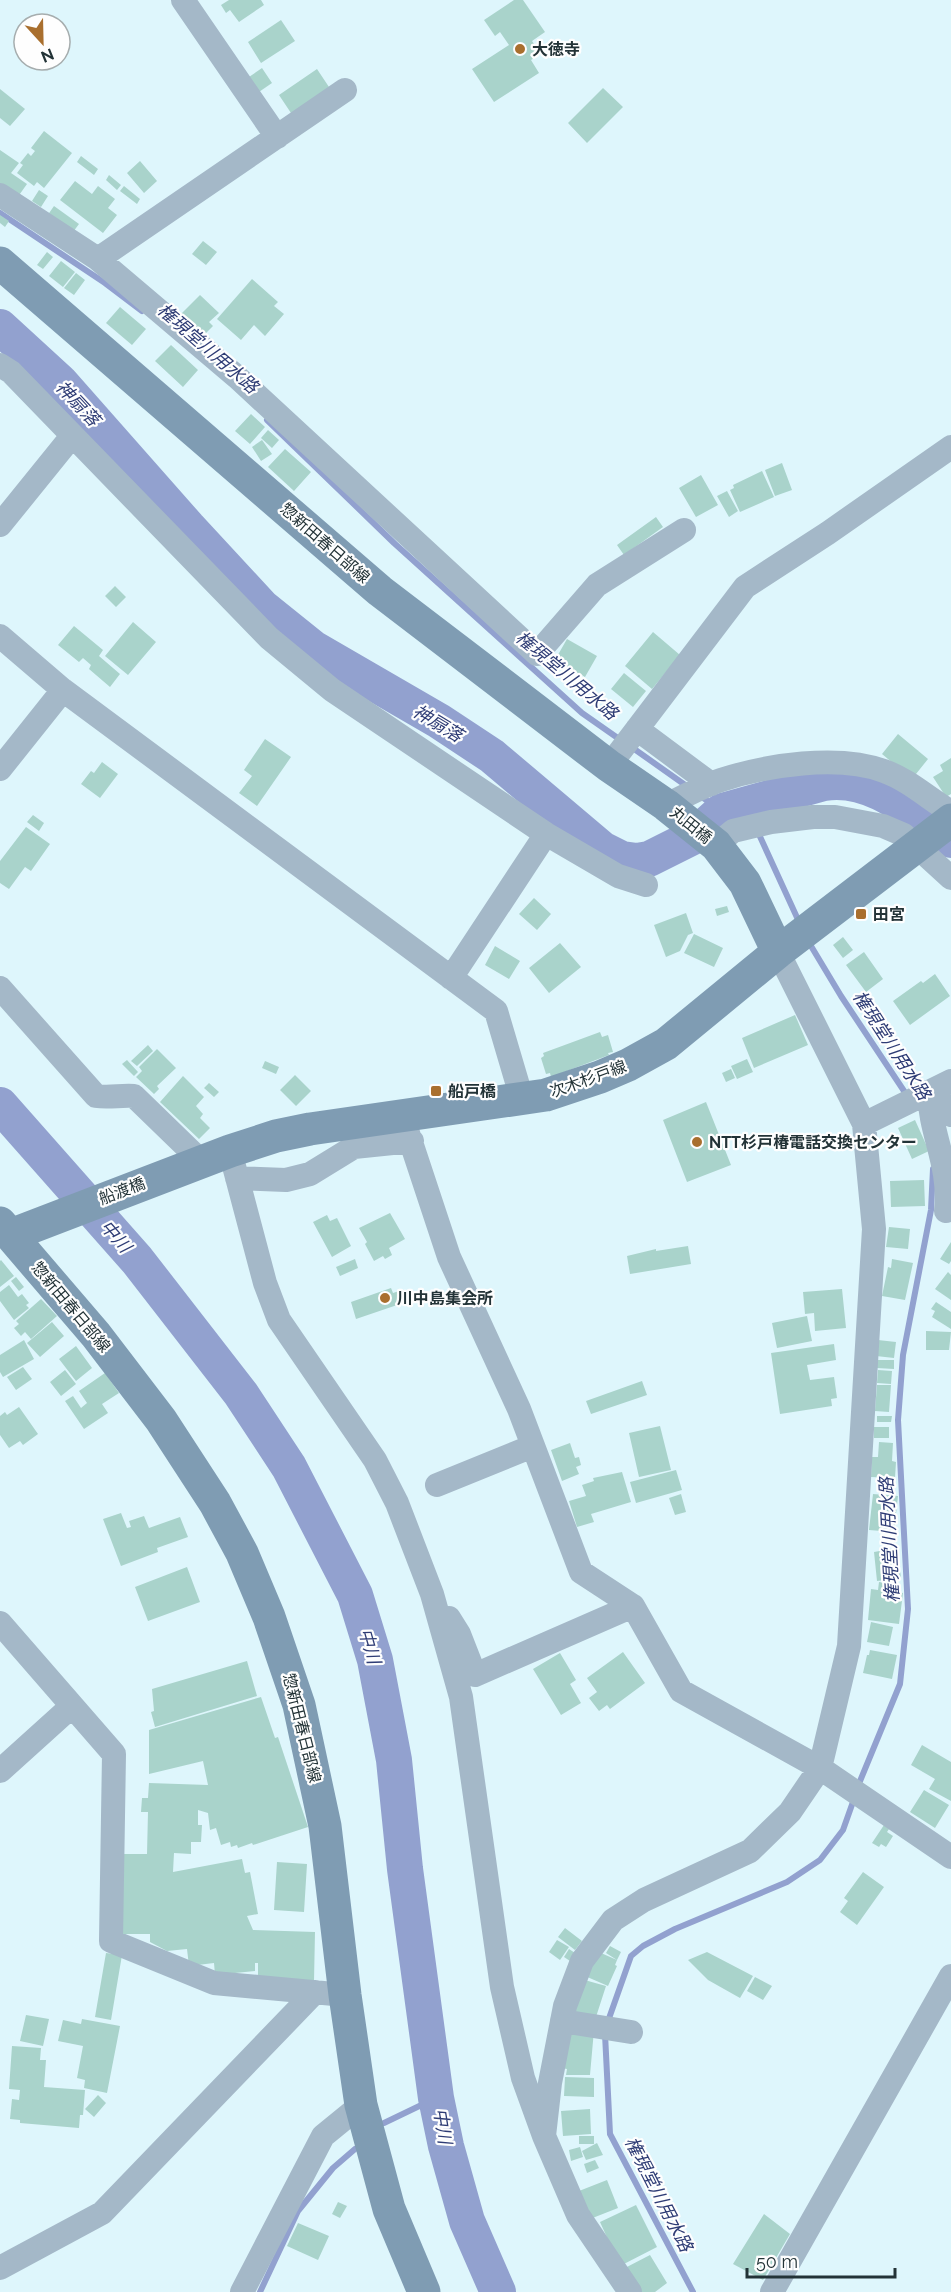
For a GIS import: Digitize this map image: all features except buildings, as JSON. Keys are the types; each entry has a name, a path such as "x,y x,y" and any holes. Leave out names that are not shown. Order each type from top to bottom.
{"main road":[{"name":"惣新田春日部線","path":"0,263 381,591 609,766 666,805"},
{"name":"丸田橋","path":"666,805 716,846"},
{"name":"次木杉戸線","path":"215,1163 276,1136 310,1129 407,1128 569,1089 627,1065 652,1053 680,1033 778,951 951,820"},
{"path":"716,846 744,883 778,951"},
{"name":"船渡橋","path":"4,1233 52,1219 215,1163"},
{"name":"惣新田春日部線","path":"4,1233 134,1382 194,1470 242,1552 269,1617 299,1705 325,1826 330,1993 389,2209 424,2292"}],"street":[{"path":"183,0 278,137"},
{"path":"98,259 345,90"},
{"path":"0,195 98,259 237,377 537,654 597,585 684,530"},
{"path":"0,365 11,372 269,638 332,690 546,834 618,876 646,885"},
{"path":"0,525 72,436"},
{"path":"609,766 745,587 828,533 951,447"},
{"path":"0,636 63,690 496,1011 522,1099"},
{"path":"0,769 63,690"},
{"path":"637,729 711,784"},
{"path":"666,805 711,784 764,769 808,764 862,766 884,771 903,779 951,812"},
{"path":"716,846 733,831 771,822 824,817 883,826 904,835 951,878"},
{"path":"451,978 546,834"},
{"path":"544,2136 550,2084 562,2021 582,1961 613,1920 644,1900 750,1851 790,1812 820,1768 849,1646 874,1229 864,1124 778,951"},
{"path":"0,988 96,1096 107,1098 120,1095 134,1096 215,1163 286,1180 310,1174 354,1147 407,1128 449,1257 519,1409 581,1572 633,1606 681,1691 820,1768 951,1857"},
{"path":"864,1124 951,1082"},
{"path":"929,1092 943,1102 951,1115"},
{"path":"929,1092 929,1110 947,1168 946,1211"},
{"path":"215,1163 279,1320 375,1460 397,1503 432,1594 461,1697 502,1987 523,2078 544,2136 578,2215 630,2292"},
{"path":"437,1485 533,1446"},
{"path":"432,1594 459,1634 476,1675 633,1606"},
{"path":"0,1623 114,1754 111,1941 214,1983 330,1993"},
{"path":"0,1771 72,1706"},
{"path":"772,2292 951,1976"},
{"path":"0,2268 102,2213 330,1993"},
{"path":"562,2021 631,2032"},
{"path":"242,2292 323,2136 361,2105"}],"waterway":[{"name":"権現堂川用水路","path":"0,213 105,283 142,311"},
{"name":"神扇落","path":"0,327 60,382 262,607 313,648 439,721 492,756 602,849 622,859 637,861 649,859 693,837 722,811 824,783 842,782 859,785 892,799 951,840"},
{"name":"権現堂川用水路","path":"267,420 394,543 582,713 622,741"},
{"name":"権現堂川用水路","path":"630,746 688,787"},
{"name":"権現堂川用水路","path":"699,795 722,811 745,820"},
{"name":"権現堂川用水路","path":"757,830 800,924"},
{"name":"権現堂川用水路","path":"808,941 841,996 908,1097"},
{"name":"中川","path":"0,1105 137,1260 241,1394 289,1467 355,1595 375,1660 394,1760 405,1869 436,2098 446,2146 467,2221 498,2292"},
{"name":"権現堂川用水路","path":"858,1786 900,1684 908,1609 898,1420 903,1355 931,1210 933,1169"},
{"name":"権現堂川用水路","path":"607,2024 631,1956 643,1946 675,1929 787,1882 820,1860 843,1830 854,1799"},
{"name":"権現堂川用水路","path":"605,2034 610,2134 693,2292"},
{"path":"384,2123 436,2098"},
{"path":"260,2292 298,2211 333,2168 355,2149"}],"place":[{"name":"大徳寺","path":"520,49"},
{"name":"田宮","path":"861,914"},
{"name":"船戸橋","path":"436,1091"},
{"name":"NTT杉戸椿電話交換センター","path":"697,1142"},
{"name":"川中島集会所","path":"385,1298"}]}
